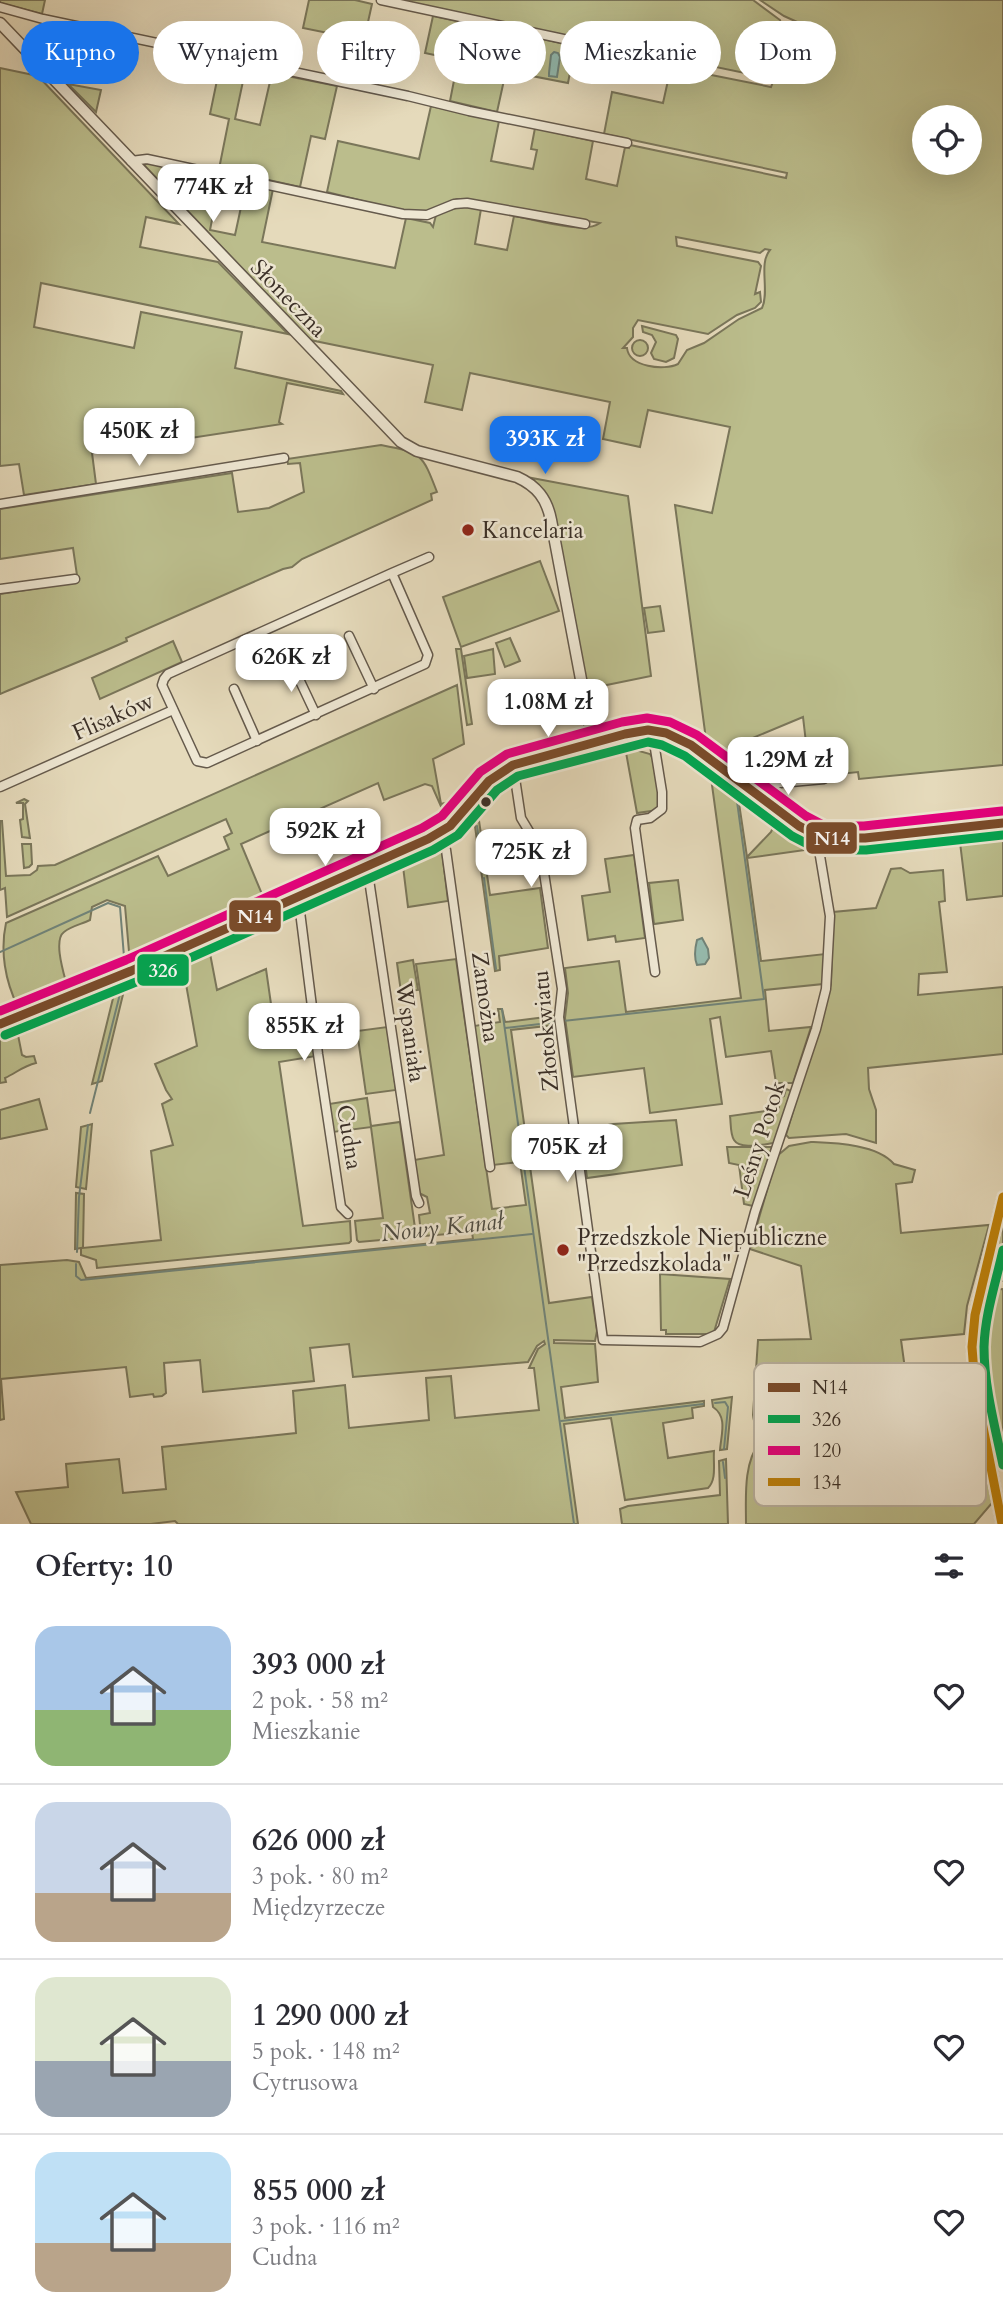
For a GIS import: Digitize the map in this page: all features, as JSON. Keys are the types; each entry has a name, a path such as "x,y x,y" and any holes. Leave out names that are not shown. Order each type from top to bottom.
{"street":[{"path":"381,0 560,38"},
{"path":"0,6 43,19 469,111 627,142"},
{"name":"Słoneczna","path":"0,23 407,447 517,477 531,484 543,497 551,520 593,743"},
{"path":"131,161 147,159 403,214 427,215 454,204 467,203 585,224"},
{"path":"0,504 284,458"},
{"name":"Flisaków","path":"0,787 173,710 162,685 163,679 169,674 429,557"},
{"path":"173,710 195,758 200,763 207,763 423,666 428,657 392,573"},
{"path":"0,589 75,579"},
{"path":"349,636 374,689"},
{"path":"292,662 316,715"},
{"path":"233,689 257,741"},
{"path":"652,730 662,792 662,809 650,818 637,820 635,828 655,972"},
{"path":"0,1024 131,971 439,834 458,820 489,781 513,765 636,732 652,730 672,735 691,745 799,826 822,838 865,838 1003,823"},
{"name":"Złotokwiatu","path":"513,765 521,818 541,855 562,989 560,1021 603,1340"},
{"path":"748,786 824,779"},
{"name":"Zamożna","path":"439,834 446,850 490,1167"},
{"name":"Leśny Potok","path":"603,1340 700,1342 718,1334 723,1328 755,1212 816,1029 826,989 830,916 820,856 822,838"},
{"name":"Wspaniała","path":"367,866 419,1203"},
{"name":"Cudna","path":"298,896 339,1195 341,1207 348,1214"},
{"path":"973,1363 975,1315 1003,1197"},
{"path":"986,1441 1002,1522"}],"green space":[{"path":"0,0 45,0 42,14 0,3"},
{"path":"309,0 355,0 372,4 368,21 317,21 317,31 303,28"},
{"path":"394,0 753,0 780,20 735,21 735,71 721,68 721,21 560,21 560,35 546,32 546,21 495,21"},
{"path":"760,0 1003,0 1003,765 859,779 858,772 810,777 803,717 731,747 733,769 707,747 675,505 712,513 730,427 648,410 640,447 603,439 610,402 470,373 462,410 425,402 433,365 310,340 144,165 148,163 220,178 210,230 235,235 246,184 273,189 262,242 395,268 406,218 430,223 433,227 436,215 449,210 463,207 481,209 475,244 507,250 514,216 571,227 600,223 457,199 425,213 402,211 327,192 338,141 419,159 431,106 499,121 491,161 533,169 537,150 531,149 535,128 593,141 586,179 617,186 625,147 629,148 630,145 786,178 787,173 604,134 612,92 663,103 667,84 721,84 721,77 735,80 735,84 771,87 772,84 836,84 836,21 795,21","holes":["676,237 760,253 765,249 770,250 764,270 765,294 762,308 739,319 704,343 687,350 678,364 672,366 648,366 634,360 627,348 623,348 633,337 633,328 638,320 708,334 761,302 760,292 755,294 761,266 758,262 677,246"]},
{"path":"433,16 457,21 434,21 434,55 425,53"},
{"path":"546,40 560,43 560,81 546,79"},
{"path":"0,68 21,72 21,84 46,84 179,224 146,217 140,247 218,262 288,334 41,283 34,327 134,348 141,312 242,332 235,368 341,391 343,394 287,383 279,422 282,424 92,453 96,484 24,495 19,464 0,466"},
{"path":"303,79 337,86 325,139 311,136 300,187 219,169 229,119 210,114 216,84 242,84 235,119 260,125 269,84 303,84"},
{"path":"68,84 101,90 96,112"},
{"path":"453,84 503,84 497,112 450,101"},
{"path":"642,326 676,335 678,339 674,358 666,362 654,359 651,353 656,342 652,335 643,332"},
{"path":"640,340 646,342 646,354 640,356 634,354 632,348 634,342"},
{"path":"381,445 413,453 424,462 437,492 431,494 432,500 302,559 292,567 0,694 0,594 78,582 73,548 0,559 0,509 232,473 238,512 269,508 304,492 300,463 288,464 287,459"},
{"path":"532,478 628,496 651,676 587,689 553,513 548,497"},
{"path":"540,561 559,611 461,647 443,597"},
{"path":"660,606 664,631 648,633 644,608"},
{"path":"510,638 520,661 505,667 496,643"},
{"path":"173,641 182,662 100,699 92,678"},
{"path":"456,649 461,649 472,724 467,725"},
{"path":"493,649 495,674 467,678 464,656"},
{"path":"457,685 464,744 433,759 441,804 456,800 462,804 447,820 432,786 425,784 384,800 378,783 241,844 264,899 318,876 320,880 130,963 125,906 107,900 92,907 90,920 70,928 61,936 60,958 67,986 18,1007 5,966 6,923 158,856 168,876 229,849 224,837 232,833 226,819 7,917 5,888 0,890 0,821 6,876 30,875 38,866 55,865"},
{"path":"625,747 650,754 653,759 659,781 658,810 637,813"},
{"path":"709,763 736,783 747,857 771,832 777,819 812,849 747,858 761,961 825,954 823,984 765,990 769,1031 811,1027 793,1083 776,1083 771,1051 726,1057 720,1017 710,1019 722,1104 650,1113 644,1068 573,1077 565,1018 568,993 565,968 619,961 626,1012 741,998"},
{"path":"24,799 28,801 25,804 30,838 22,837 20,820 23,819 23,803 16,803"},
{"path":"481,808 478,814 490,895 540,888 548,948 499,956 500,970 495,971 473,812"},
{"path":"1003,828 1003,896 967,900 959,834"},
{"path":"22,844 31,844 32,864 24,868"},
{"path":"433,844 442,851 448,901 408,907 402,858"},
{"path":"634,855 645,938 616,942 615,936 588,940 582,896 610,892 605,859"},
{"path":"901,868 910,873 943,870 945,901 939,902 947,972 919,974 918,995 1003,987 1003,1054 868,1068 869,1089 876,1110 876,1143 846,1134 789,1138 786,1135 831,984 833,912 876,908 891,869"},
{"path":"678,880 683,920 654,924 649,883"},
{"path":"208,943 217,990 266,969 273,1018 310,1013 316,1056 279,1062 303,1226 350,1221 351,1241 97,1268 96,1260 81,1255 81,1248 75,1249 76,1193 84,1194 83,1248 161,1240 151,1151 173,1145 162,1104 172,1099 155,1064 197,1046 181,956"},
{"path":"456,959 492,1209 526,1205 520,1162 493,1165 474,1026 500,1022 498,1009 502,1009 505,1022 554,1016 555,1025 511,1030 549,1303 592,1297 597,1331 595,1341 554,1340 554,1343 595,1344 598,1382 561,1387 565,1418 704,1401 704,1406 692,1408 693,1418 663,1423 668,1458 714,1451 714,1476 708,1488 625,1500 611,1418 564,1424 578,1524 178,1524 175,1521 151,1524 31,1524 16,1492 68,1487 66,1464 119,1459 123,1493 166,1489 162,1447 296,1433 293,1391 345,1385 349,1428 429,1420 426,1378 451,1376 455,1418 539,1410 534,1368 529,1368 538,1349 545,1344 544,1341 537,1346 528,1362 353,1377 349,1344 310,1348 314,1381 203,1392 200,1360 164,1363 166,1393 154,1397 153,1394 130,1397 126,1367 1,1379 4,1419 0,1420 0,1265 67,1260 79,1262 86,1278 473,1239 472,1232 424,1236 421,1234 419,1215 430,1213 427,1197 419,1193 414,1160 444,1155 416,964"},
{"path":"413,960 418,990 401,992 397,963"},
{"path":"127,978 102,1081 92,1084 117,982"},
{"path":"25,1023 27,1032 18,1035 22,1055 34,1056 36,1063 0,1083 0,1035"},
{"path":"387,1027 396,1090 366,1094 357,1031"},
{"path":"786,1089 791,1091 774,1143 752,1146 737,1143 732,1135 730,1116 779,1109 778,1097 784,1096"},
{"path":"367,1098 371,1126 400,1122 416,1235 414,1237 359,1242 357,1240 355,1221 383,1218 371,1127 333,1132 329,1104"},
{"path":"39,1099 47,1129 0,1139 0,1110"},
{"path":"676,1120 682,1165 587,1178 581,1130 613,1124"},
{"path":"92,1124 86,1189 76,1187 81,1127"},
{"path":"811,1142 843,1144 877,1152 894,1164 915,1170 912,1182 896,1184 901,1233 989,1225 967,1306 964,1334 901,1340 904,1363 756,1363 758,1340 811,1339 801,1266 750,1249 777,1156 789,1146"},
{"path":"727,1147 772,1147 753,1206 744,1204 739,1165 729,1163"},
{"path":"1003,1223 1003,1281 989,1281"},
{"path":"660,1274 730,1279 714,1332 666,1334 666,1330 661,1330"},
{"path":"1003,1289 1003,1461 995,1462 986,1415 986,1363 976,1363 986,1291"},
{"path":"732,1397 727,1449 720,1450 722,1421 713,1407 712,1400"},
{"path":"754,1452 754,1506 986,1506 986,1474 992,1503 974,1524 746,1524 746,1492"},
{"path":"726,1459 728,1524 622,1524 620,1509 628,1506 720,1495 719,1461"}],"water":[{"path":"554,52 560,57 557,77 549,76 551,55"},
{"path":"702,938 709,958 705,964 697,965 696,943"}],"waterway":[{"path":"563,1021 764,999 736,794"},
{"path":"477,826 481,856"},
{"path":"484,878 496,969"},
{"name":"Nowy Kanał","path":"0,952 108,903 120,907 125,969"},
{"name":"Nowy Kanał","path":"90,1113 124,978"},
{"name":"Nowy Kanał","path":"502,1009 574,1524"},
{"path":"505,1028 557,1022"},
{"name":"Nowy Kanał","path":"77,1252 79,1197 88,1125"},
{"name":"Nowy Kanał","path":"76,1264 76,1276 81,1280 532,1234"},
{"path":"715,1403 725,1402 728,1407 724,1449"},
{"path":"561,1421 703,1404"},
{"path":"723,1462 725,1478"}],"transit line":[{"name":"120","path":"0,1011 126,960 422,828 442,816 480,772 507,754 622,722 647,718 670,722 697,735 806,816 825,826 864,826 1002,811"},
{"name":"N14","path":"0,1024 131,971 428,839 450,826 489,781 513,765 625,734 648,730 666,733 691,745 799,826 822,838 865,838 1003,823"},
{"name":"326","path":"5,1035 136,982 433,850 458,835 497,790 518,776 648,742 662,745 685,756 792,836 819,850 866,850 1003,835"},
{"name":"134","path":"973,1363 975,1315 1003,1197"},
{"name":"326","path":"984,1363 989,1310 1003,1250"},
{"name":"326","path":"986,1376 1003,1465"},
{"name":"134","path":"986,1442 1002,1524"}],"place":[{"name":"Kancelaria","path":"468,530"},
{"name":"Przedszkole Niepubliczne \"Przedszkolada\"","path":"563,1250"}]}
